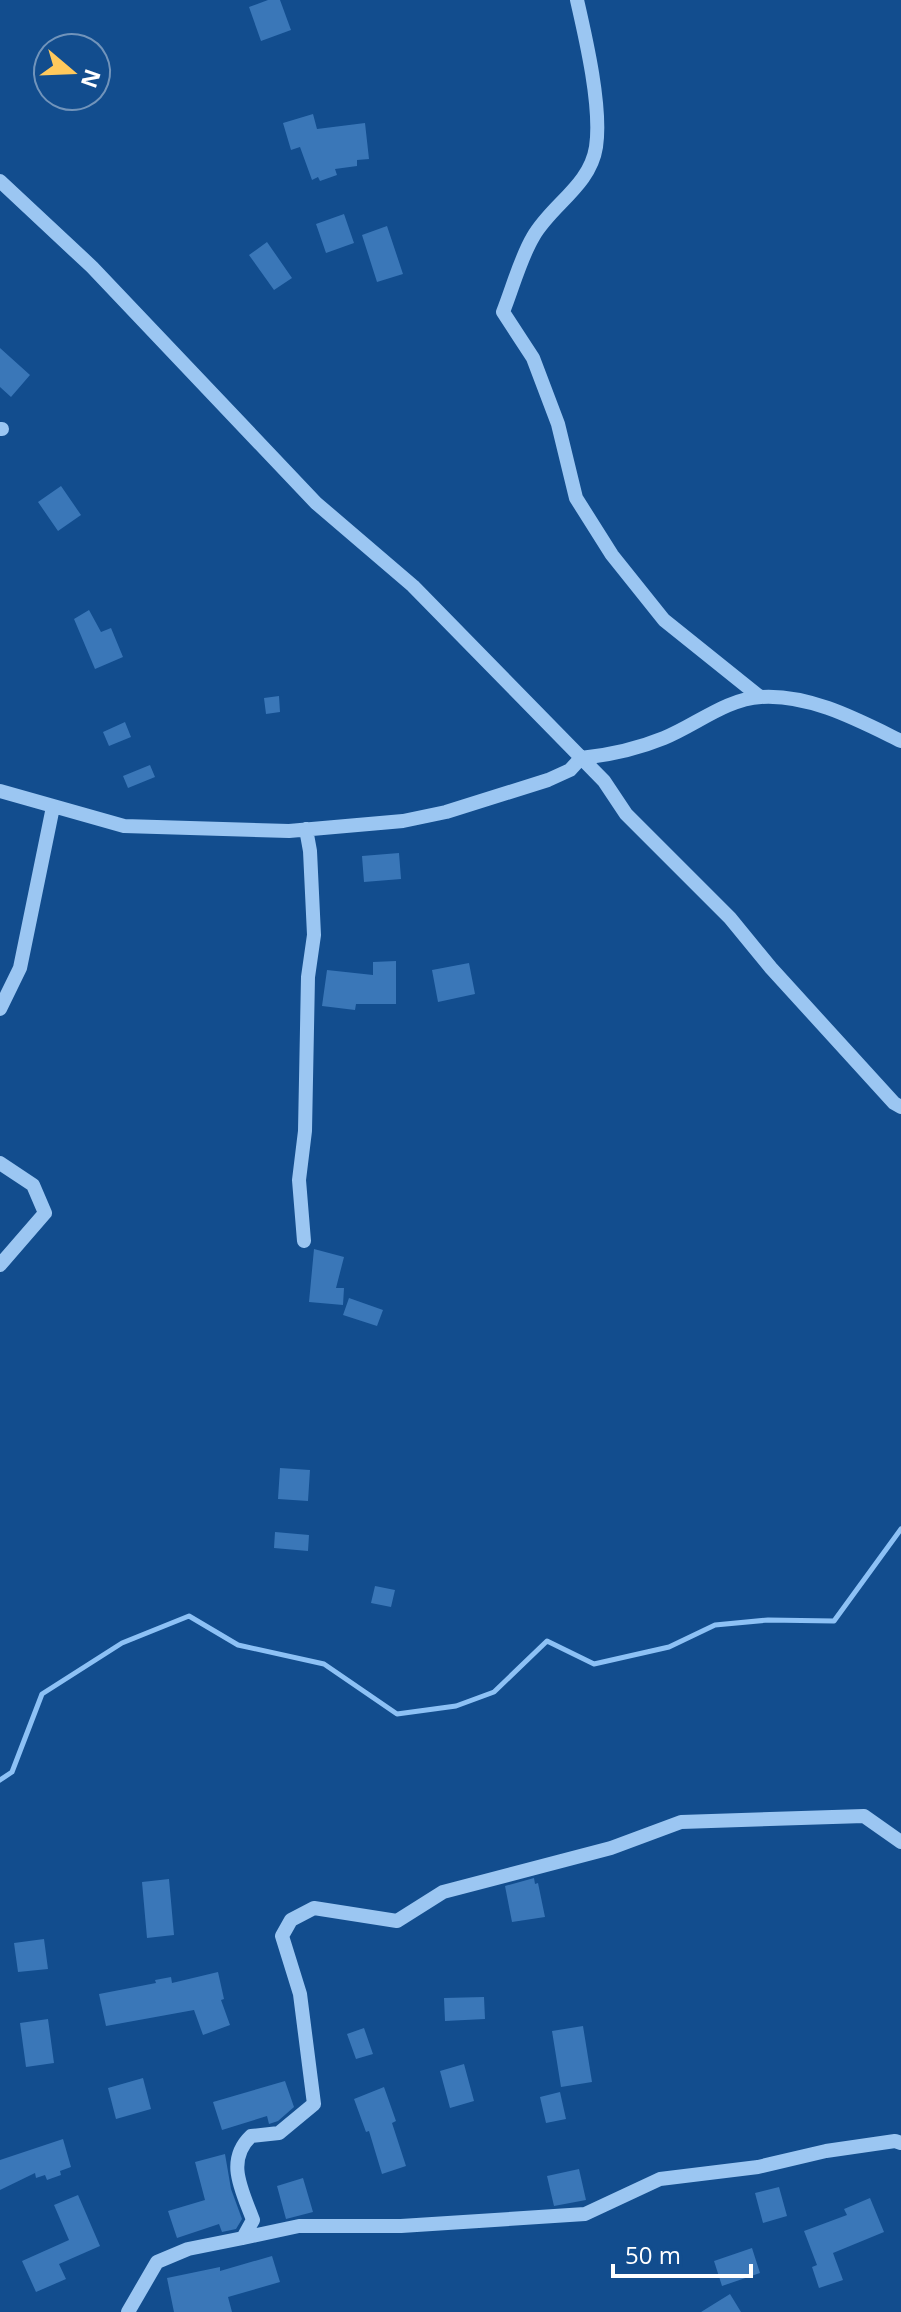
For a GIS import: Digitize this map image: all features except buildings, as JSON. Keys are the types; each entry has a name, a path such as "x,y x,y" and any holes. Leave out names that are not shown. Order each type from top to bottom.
{"street":[{"path":"577,0 587,46 595,109 596,148 583,178 533,236 503,312 533,358 558,424 576,498 612,555 664,620 760,697"},
{"path":"1,183 92,267 316,503 413,586 604,781 626,814 730,918 771,968 901,1107"},
{"path":"0,791 124,826 289,831 403,821 446,812 548,780 570,770 581,758 621,753 663,739 731,704 760,697 790,699 826,707 901,741"},
{"path":"0,1009 20,968 53,807"},
{"path":"304,1241 299,1180 305,1131 308,977 314,935 306,829"},
{"path":"0,1163 33,1185 45,1213 0,1265"},
{"path":"243,2238 253,2220 237,2175 240,2147 251,2136 279,2133 314,2104 300,1994 282,1936 291,1920 314,1908 397,1921 443,1892 611,1848 681,1822 864,1816 901,1842"},
{"path":"128,2312 157,2262 188,2249 299,2226 401,2226 585,2214 660,2179 758,2167 826,2151 895,2141 901,2143"}],"waterway":[{"path":"0,1780 12,1772 42,1694 122,1643 189,1616 238,1645 324,1664 397,1714 456,1706 494,1692 547,1641 594,1664 669,1647 715,1625 768,1620 834,1621 901,1529"}]}
